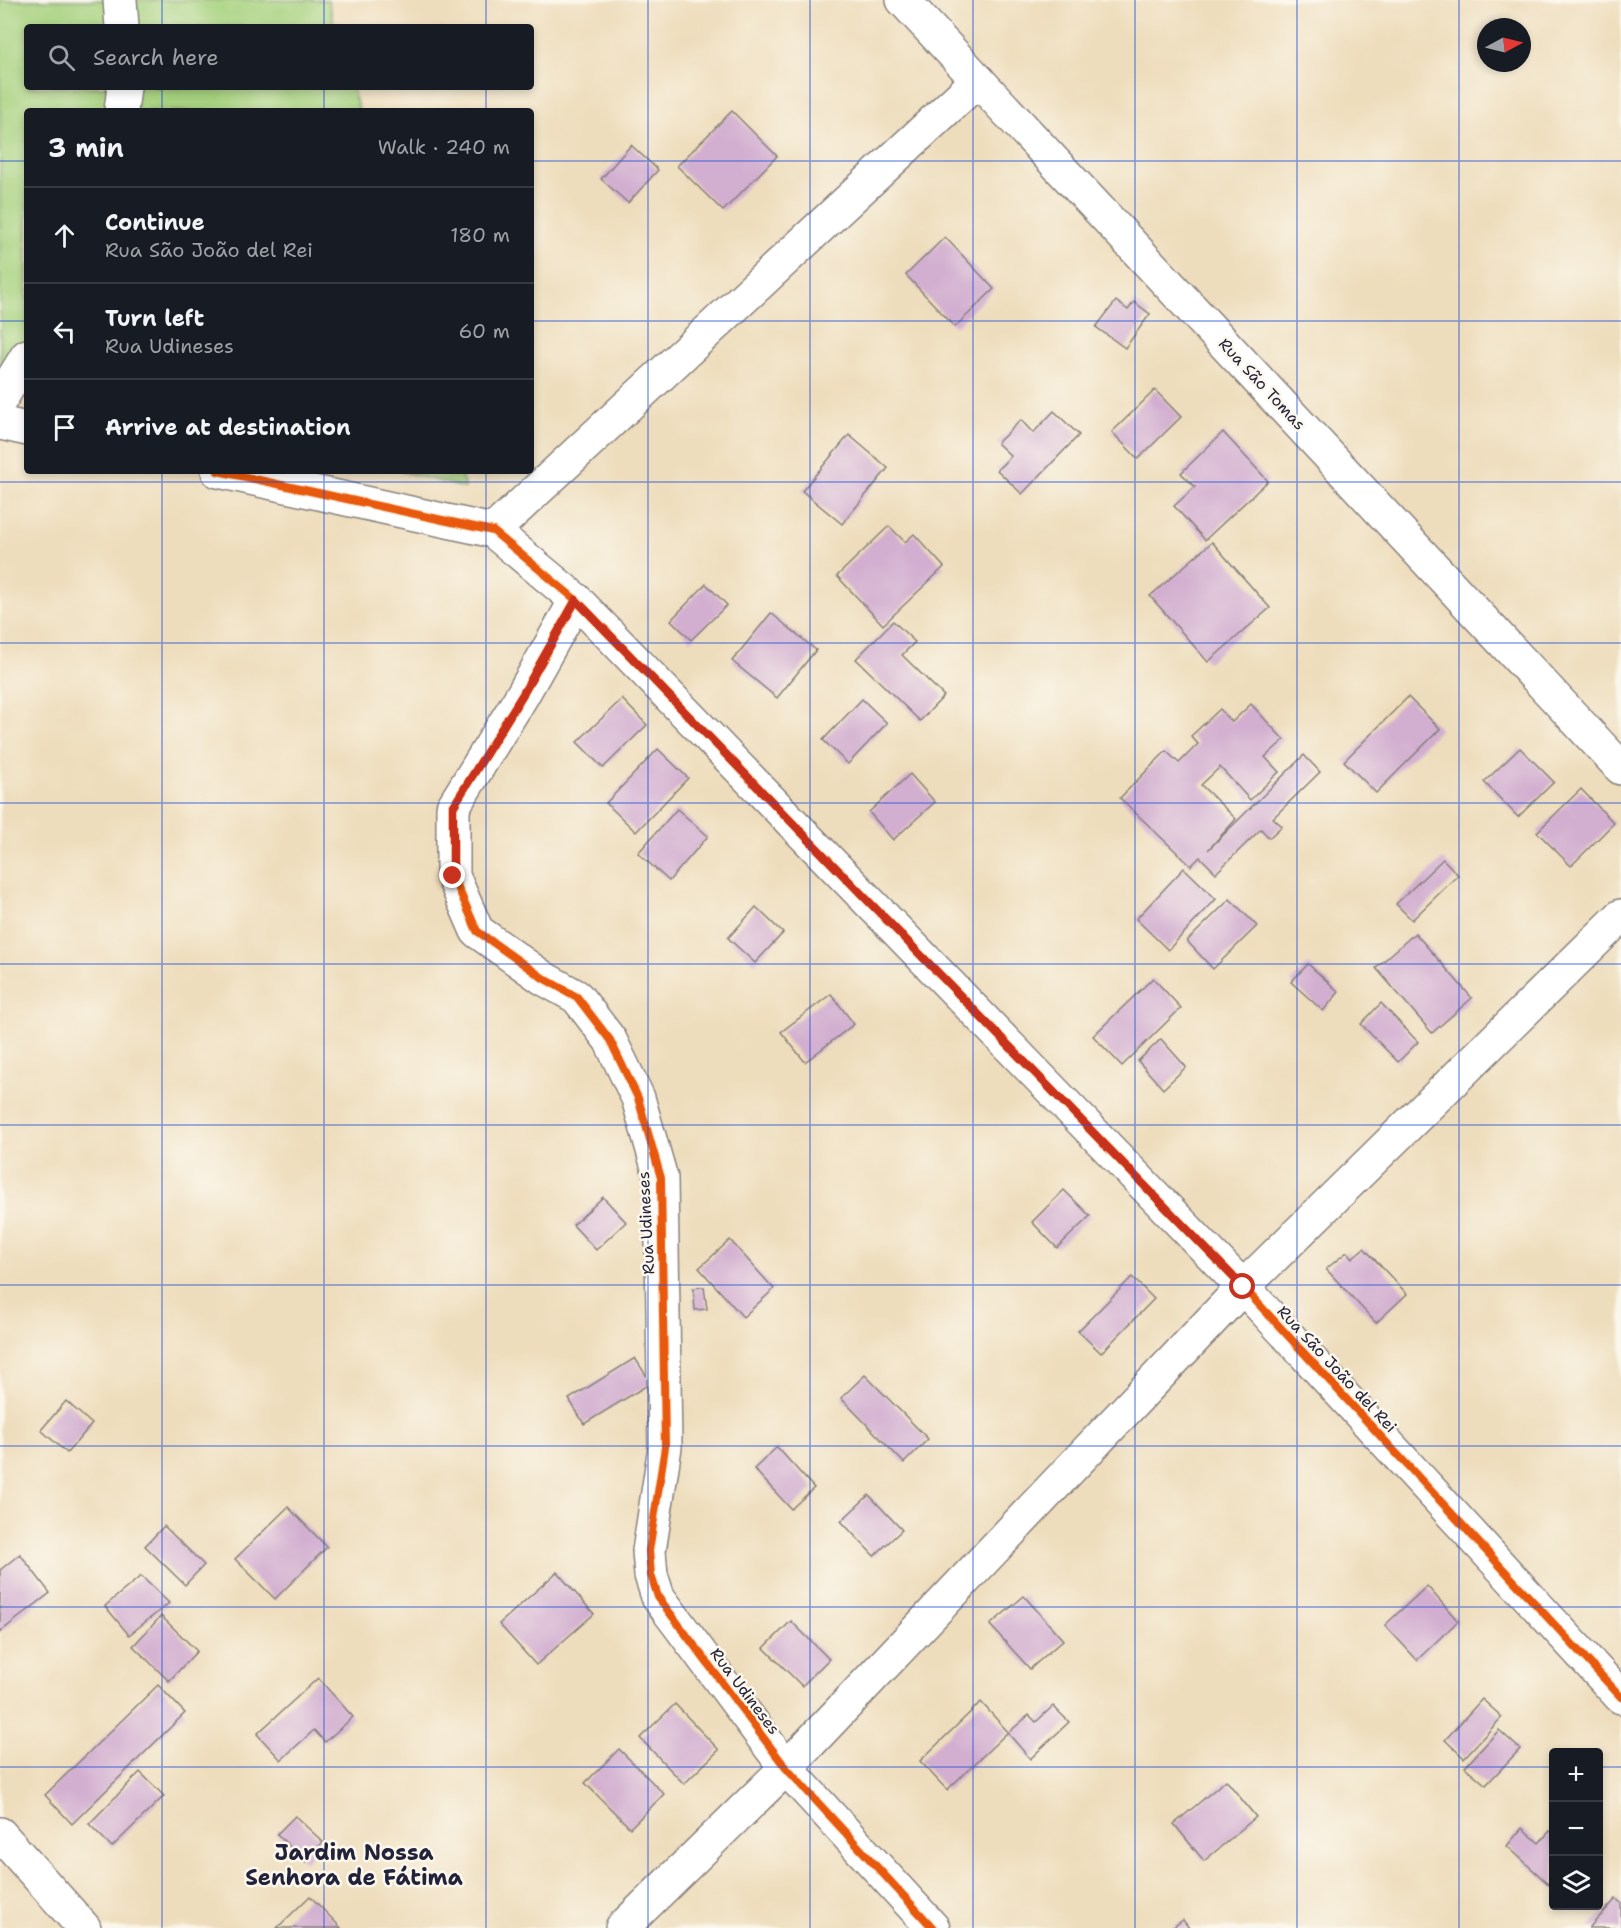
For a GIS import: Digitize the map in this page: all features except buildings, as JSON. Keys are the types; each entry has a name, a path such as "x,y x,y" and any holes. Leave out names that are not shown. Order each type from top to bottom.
{"street":[{"path":"120,0 122,24"},
{"name":"Rua São Tomas","path":"903,0 1621,768"},
{"path":"493,531 978,80"},
{"path":"121,108 124,90"},
{"path":"0,400 24,361"},
{"path":"0,423 24,428"},
{"path":"232,474 493,531 576,600"},
{"name":"Rua São João del Rei","path":"576,600 1243,1287 1621,1697"},
{"name":"Rua Udineses","path":"576,600 523,694 453,807 453,876 477,931 543,978 577,997 610,1040 639,1098 661,1178 665,1447 650,1551 651,1575 658,1597 786,1768 933,1928"},
{"path":"622,1928 786,1768 1243,1287 1621,916"},
{"path":"0,1834 84,1928"}],"green space":[{"path":"0,0 328,0 334,24 24,24 24,90 353,90 358,108 24,108 24,375 0,369"},
{"path":"411,474 461,474 465,488"}],"cycle path":[{"path":"232,474 493,531 576,600 523,694 453,807 453,876 477,931 543,978 577,997 610,1040 638,1098 661,1178 665,1447 649,1551 651,1575 658,1597 786,1768 933,1928"},
{"path":"576,600 1243,1287 1621,1697"}],"district":[{"name":"Jardim Nossa Senhora de Fátima","path":"354,1865"}],"route":[{"path":"453,876 453,807 523,694 576,600 1243,1287"}]}
